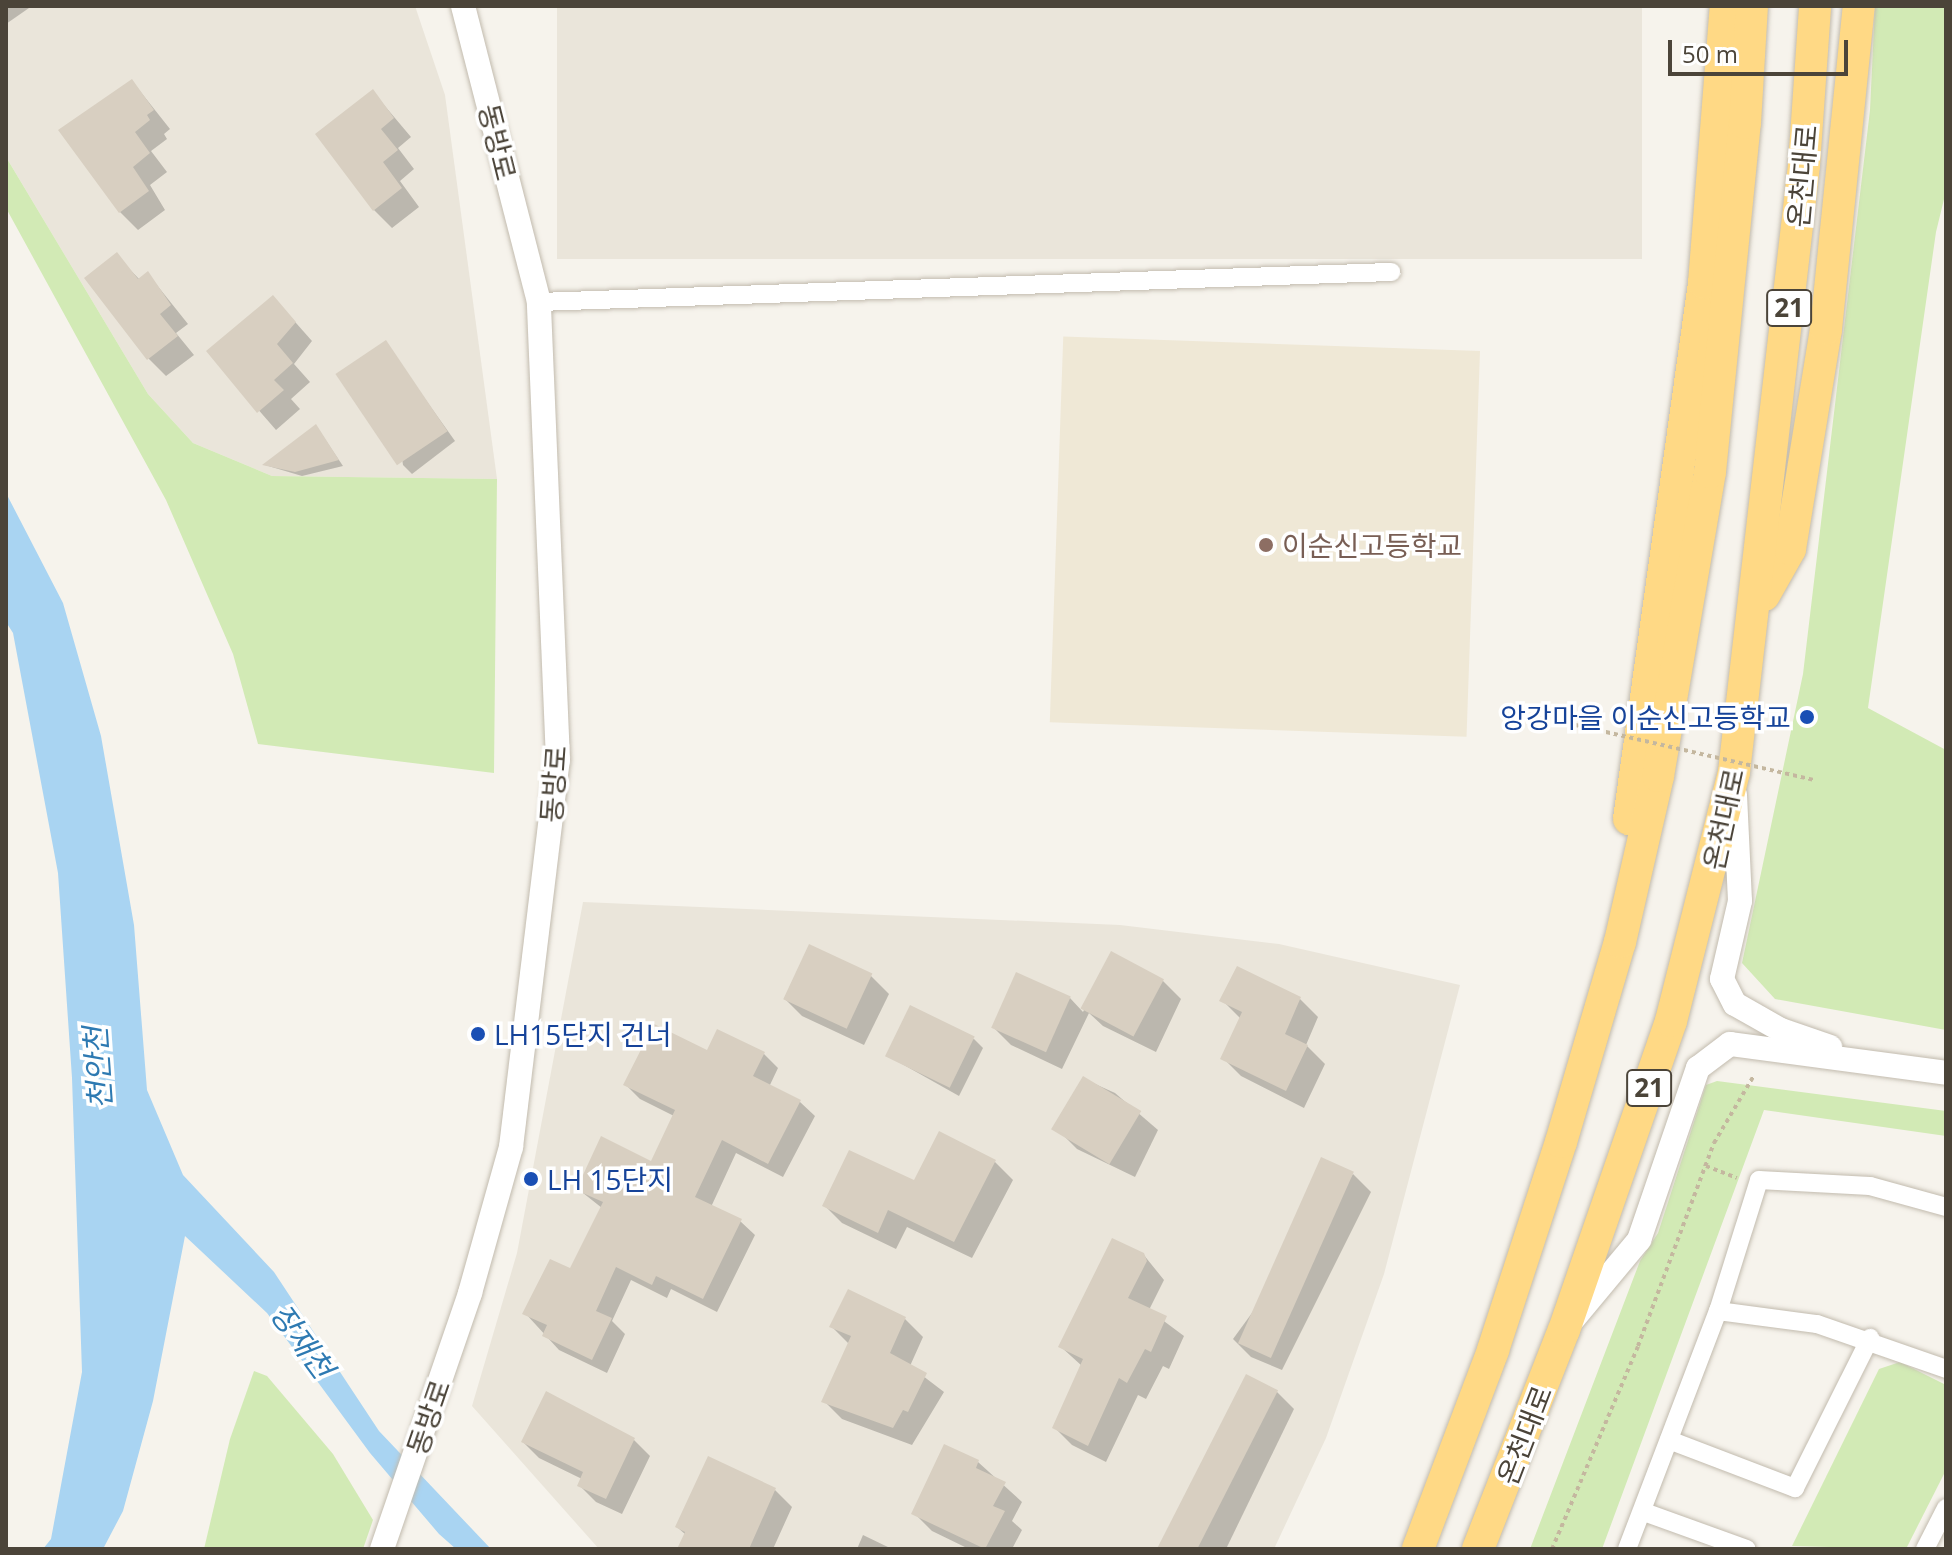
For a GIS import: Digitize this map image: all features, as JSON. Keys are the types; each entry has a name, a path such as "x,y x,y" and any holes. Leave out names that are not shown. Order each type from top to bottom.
{"highway":[{"path":"1620,942 1629,816 1704,283 1726,6"},
{"name":"온천대로","path":"1418,1549 1493,1350 1620,942 1658,776 1710,472 1745,123 1752,6"},
{"name":"온천대로","path":"1478,1549 1564,1330 1671,1021 1734,772 1757,609 1804,165 1815,6"},
{"path":"1757,609 1790,549 1826,329 1859,6"}],"street":[{"name":"동방로","path":"382,1549 439,1387 511,1147 558,760 539,302 463,6"},
{"path":"539,302 1391,272"},
{"path":"1734,772 1740,901 1722,979 1735,1004 1781,1030 1874,1062"},
{"path":"1564,1330 1639,1240 1698,1068 1730,1044 1946,1073"},
{"path":"1627,1549 1644,1512 1718,1311 1759,1180 1870,1186 1946,1207"},
{"path":"1718,1311 1817,1324 1870,1338 1946,1369"},
{"path":"1669,1440 1795,1488 1870,1338"},
{"path":"1925,1549 1946,1508"},
{"path":"1644,1512 1747,1549"}],"path":[{"path":"1567,723 1814,780"},
{"path":"1552,1549 1638,1346 1706,1166 1753,1077"},
{"path":"1706,1166 1737,1178"}],"shaded area":[{"path":"6,6 415,6 445,95 497,479 272,476 193,443 148,394 6,157"},
{"path":"557,6 1642,6 1642,259 557,259"},
{"name":"이순신고등학교","path":"1063,336 1480,351 1467,737 1050,722"},
{"path":"583,902 1120,925 1279,944 1460,985 1384,1274 1326,1438 1274,1549 599,1549 472,1406 517,1253"}],"green space":[{"path":"1875,6 1946,6 1946,191 1936,232 1868,708 1946,750 1946,1030 1775,999 1742,963 1803,674 1870,110"},
{"path":"6,157 148,394 193,443 272,476 497,479 494,773 258,744 233,654 166,500 6,208"},
{"path":"1717,1081 1946,1111 1946,1136 1764,1110 1602,1549 1530,1549 1640,1261 1658,1233 1706,1085"},
{"path":"1900,1362 1946,1385 1946,1470 1906,1549 1792,1546 1879,1369"},
{"path":"254,1371 267,1376 333,1454 373,1520 363,1549 204,1549 230,1439"}],"water":[{"path":"6,493 63,603 101,736 134,925 147,1090 183,1175 274,1272 379,1431 491,1549 456,1549 439,1534 370,1453 267,1313 185,1236 153,1401 123,1511 103,1549 43,1549 51,1539 82,1372 72,1078 58,873 13,633 6,622"}],"building":[{"path":"132,79 154,110 147,115 150,120 135,132 150,153 133,167 149,191 119,213 58,130"},
{"path":"373,89 394,118 381,129 398,150 383,162 402,188 373,211 315,134"},
{"path":"117,252 138,279 148,271 171,305 160,314 178,336 147,360 84,278"},
{"path":"273,295 296,322 277,344 293,363 274,380 284,390 257,413 206,351"},
{"path":"386,340 448,431 397,465 335,374"},
{"path":"316,424 339,460 295,472 262,465"},
{"path":"809,944 872,974 847,1029 783,999"},
{"path":"1111,951 1164,979 1133,1037 1080,1008"},
{"path":"1237,966 1301,997 1285,1034 1308,1045 1286,1091 1220,1059 1242,1012 1219,1001"},
{"path":"1016,972 1071,996 1046,1052 991,1028"},
{"path":"910,1005 975,1037 950,1088 885,1056"},
{"path":"654,1024 707,1050 717,1029 765,1052 753,1076 801,1100 768,1164 722,1140 695,1197 742,1219 703,1299 656,1276 652,1285 616,1267 596,1311 612,1318 592,1360 542,1336 547,1325 522,1314 550,1259 570,1268 603,1202 576,1190 601,1136 651,1161 675,1110 623,1085"},
{"path":"1083,1076 1141,1111 1109,1164 1051,1129"},
{"path":"939,1131 996,1160 954,1242 888,1210 878,1233 822,1206 849,1150 914,1180"},
{"path":"1321,1157 1354,1172 1271,1358 1238,1343"},
{"path":"1112,1238 1144,1253 1147,1261 1128,1298 1167,1316 1151,1352 1145,1349 1127,1383 1119,1378 1088,1446 1052,1428 1083,1359 1058,1347"},
{"path":"848,1289 906,1317 890,1353 927,1373 908,1412 903,1410 893,1428 821,1402 851,1336 829,1327"},
{"path":"1246,1374 1278,1390 1197,1549 1157,1548"},
{"path":"546,1391 635,1438 606,1499 577,1486 583,1472 521,1442"},
{"path":"944,1444 979,1460 976,1468 1006,1482 993,1506 1005,1511 985,1549 911,1514"},
{"path":"708,1456 776,1488 749,1549 677,1549 685,1532 675,1527"}],"place":[{"name":"이순신고등학교","path":"1266,545"},
{"name":"앙강마을 이순신고등학교","path":"1807,717"},
{"name":"LH15단지 건너","path":"478,1034"},
{"name":"LH 15단지","path":"531,1179"}],"water label":[{"name":"천안천","path":"98,1068"},
{"name":"장재천","path":"302,1341"}]}
